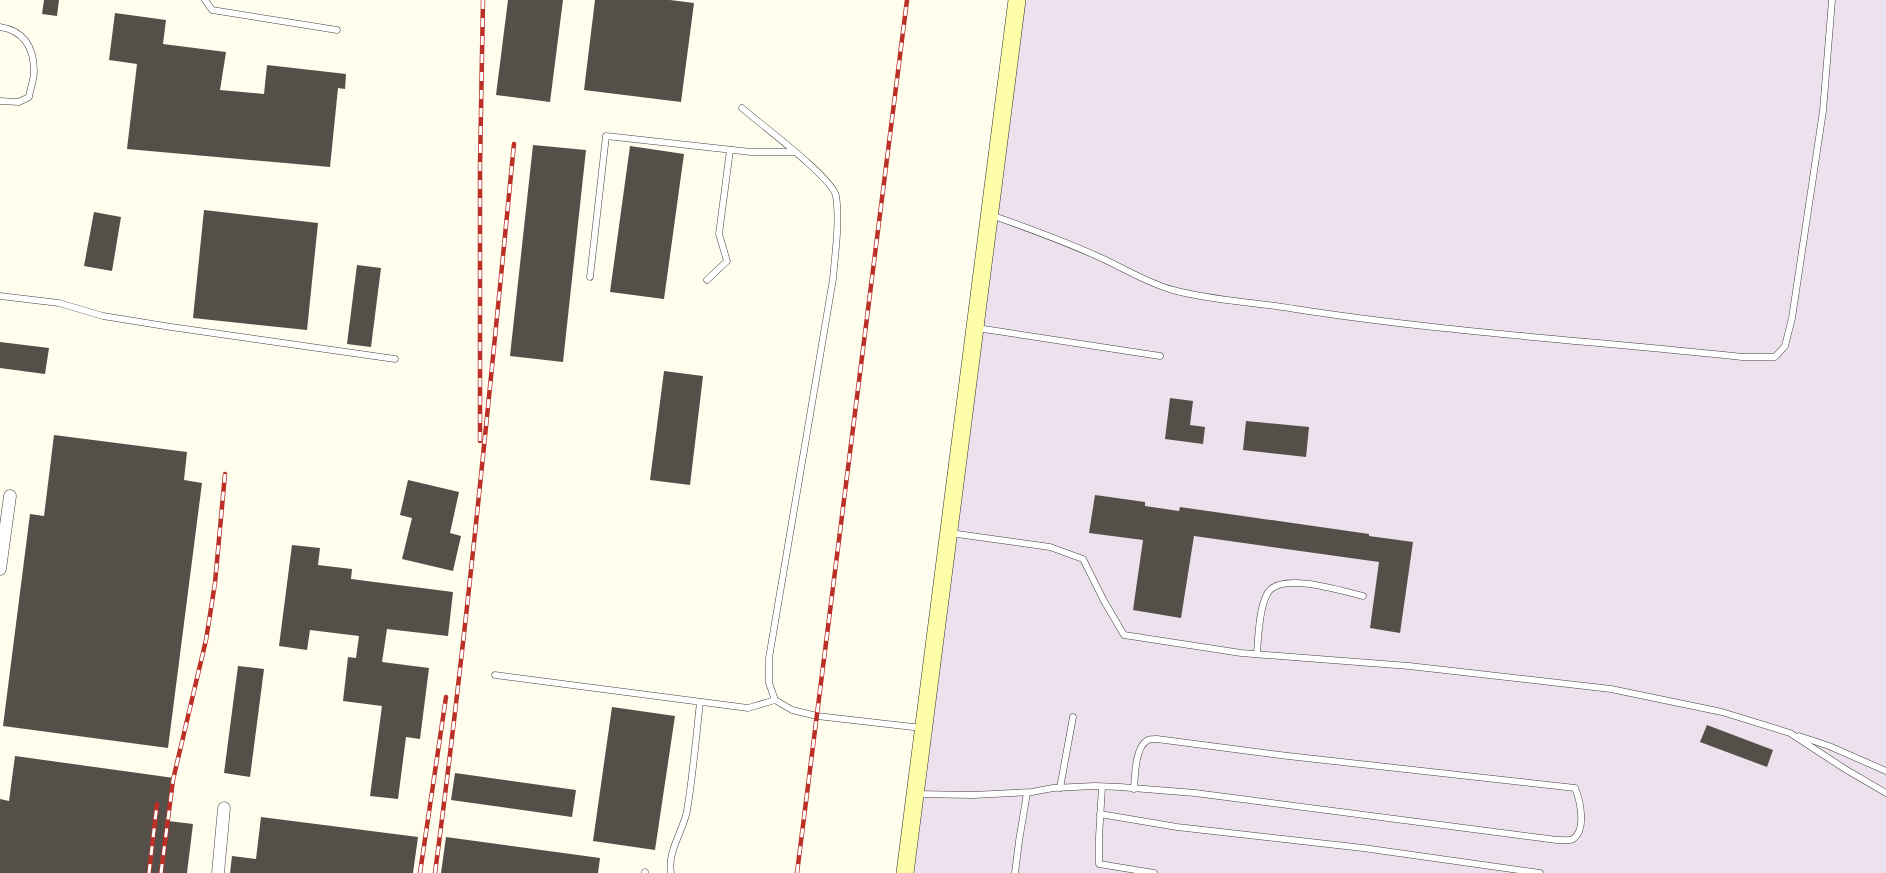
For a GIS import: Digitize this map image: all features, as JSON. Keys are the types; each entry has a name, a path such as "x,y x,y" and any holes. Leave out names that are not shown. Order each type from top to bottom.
{"main road":[{"path":"905,873 1017,0"}],"street":[{"path":"0,569 10,496"},
{"path":"218,873 224,808"}],"lane":[{"path":"205,0 212,10 337,30"},
{"path":"990,214 1049,235 1102,258 1149,282 1208,299 1255,302 1334,315 1456,329 1742,357 1775,357 1785,346 1792,318 1823,111 1832,0"},
{"path":"0,27 8,28 24,36 30,46 34,73 29,97 19,102 0,101"},
{"path":"742,108 822,176 836,195 837,235 834,279 769,658 769,683 775,700 792,710 817,716 924,728"},
{"path":"590,277 606,136 751,152 794,152"},
{"path":"707,280 727,261 719,234 730,150"},
{"path":"0,296 59,303 103,316 171,327 395,358"},
{"path":"975,327 1160,356"},
{"path":"949,532 1050,547 1082,560 1124,635 1240,653 1409,666 1611,689 1722,712 1790,732 1829,746 1886,771"},
{"path":"1257,654 1259,625 1266,598 1271,589 1284,584 1302,583 1363,596"},
{"path":"495,675 748,708 775,700"},
{"path":"671,873 670,868 674,847 687,813 700,702"},
{"path":"1060,788 1073,717"},
{"path":"1790,732 1845,769 1886,793"},
{"path":"915,794 973,795 1028,792 1060,788 1134,788 1195,793 1557,840 1572,840 1578,834 1581,819 1581,804 1575,788 1288,756 1157,739 1147,740 1140,748 1136,762 1134,788"},
{"path":"1102,787 1100,814 1100,864 1154,873"},
{"path":"1015,873 1018,841 1028,792"},
{"path":"1100,814 1177,827 1363,848 1540,873"}],"shaded area":[{"path":"1016,0 1886,0 1886,873 905,873"}],"building":[{"path":"44,0 59,0 57,16 42,14"},
{"path":"508,0 563,0 550,102 496,95"},
{"path":"595,0 670,0 694,3 681,102 584,90"},
{"path":"115,13 166,20 163,44 226,52 220,90 264,94 267,65 346,74 345,89 338,88 330,167 127,149 137,64 109,60"},
{"path":"533,145 586,150 563,362 510,356"},
{"path":"630,146 684,154 664,299 610,292"},
{"path":"204,210 318,223 307,330 193,318"},
{"path":"94,212 121,217 112,271 84,266"},
{"path":"357,265 381,268 371,347 347,344"},
{"path":"0,342 49,348 45,374 0,368"},
{"path":"664,371 703,376 690,485 650,480"},
{"path":"1170,398 1193,401 1190,425 1205,427 1203,444 1165,439"},
{"path":"1246,421 1309,427 1306,457 1243,450"},
{"path":"54,435 187,452 184,480 202,483 168,748 3,726 30,514 44,516"},
{"path":"408,480 459,492 450,533 461,536 453,571 402,559 412,518 400,515"},
{"path":"1095,495 1145,502 1145,506 1179,511 1180,507 1369,534 1369,536 1413,542 1400,633 1370,628 1379,562 1194,536 1181,618 1133,610 1143,540 1089,533"},
{"path":"292,545 320,548 318,565 352,569 351,579 453,592 448,636 387,629 382,662 429,668 420,739 406,737 398,799 370,796 382,706 343,701 348,657 356,658 359,636 310,630 307,650 279,646"},
{"path":"238,666 264,669 250,777 224,773"},
{"path":"612,707 675,716 655,850 593,841"},
{"path":"1707,725 1773,750 1767,767 1700,742"},
{"path":"15,756 174,778 168,821 193,824 187,873 0,873 0,799 9,801"},
{"path":"455,773 576,790 572,817 451,800"},
{"path":"261,817 418,837 413,873 230,873 232,856 256,859"},
{"path":"446,837 600,858 598,873 441,873"}],"railway":[{"path":"480,441 480,166 483,0"},
{"path":"797,873 907,0"},
{"path":"435,873 468,600 514,144"},
{"path":"161,873 173,780 206,640 215,583 225,474"},
{"path":"420,873 446,697"},
{"path":"149,873 157,804"}]}
